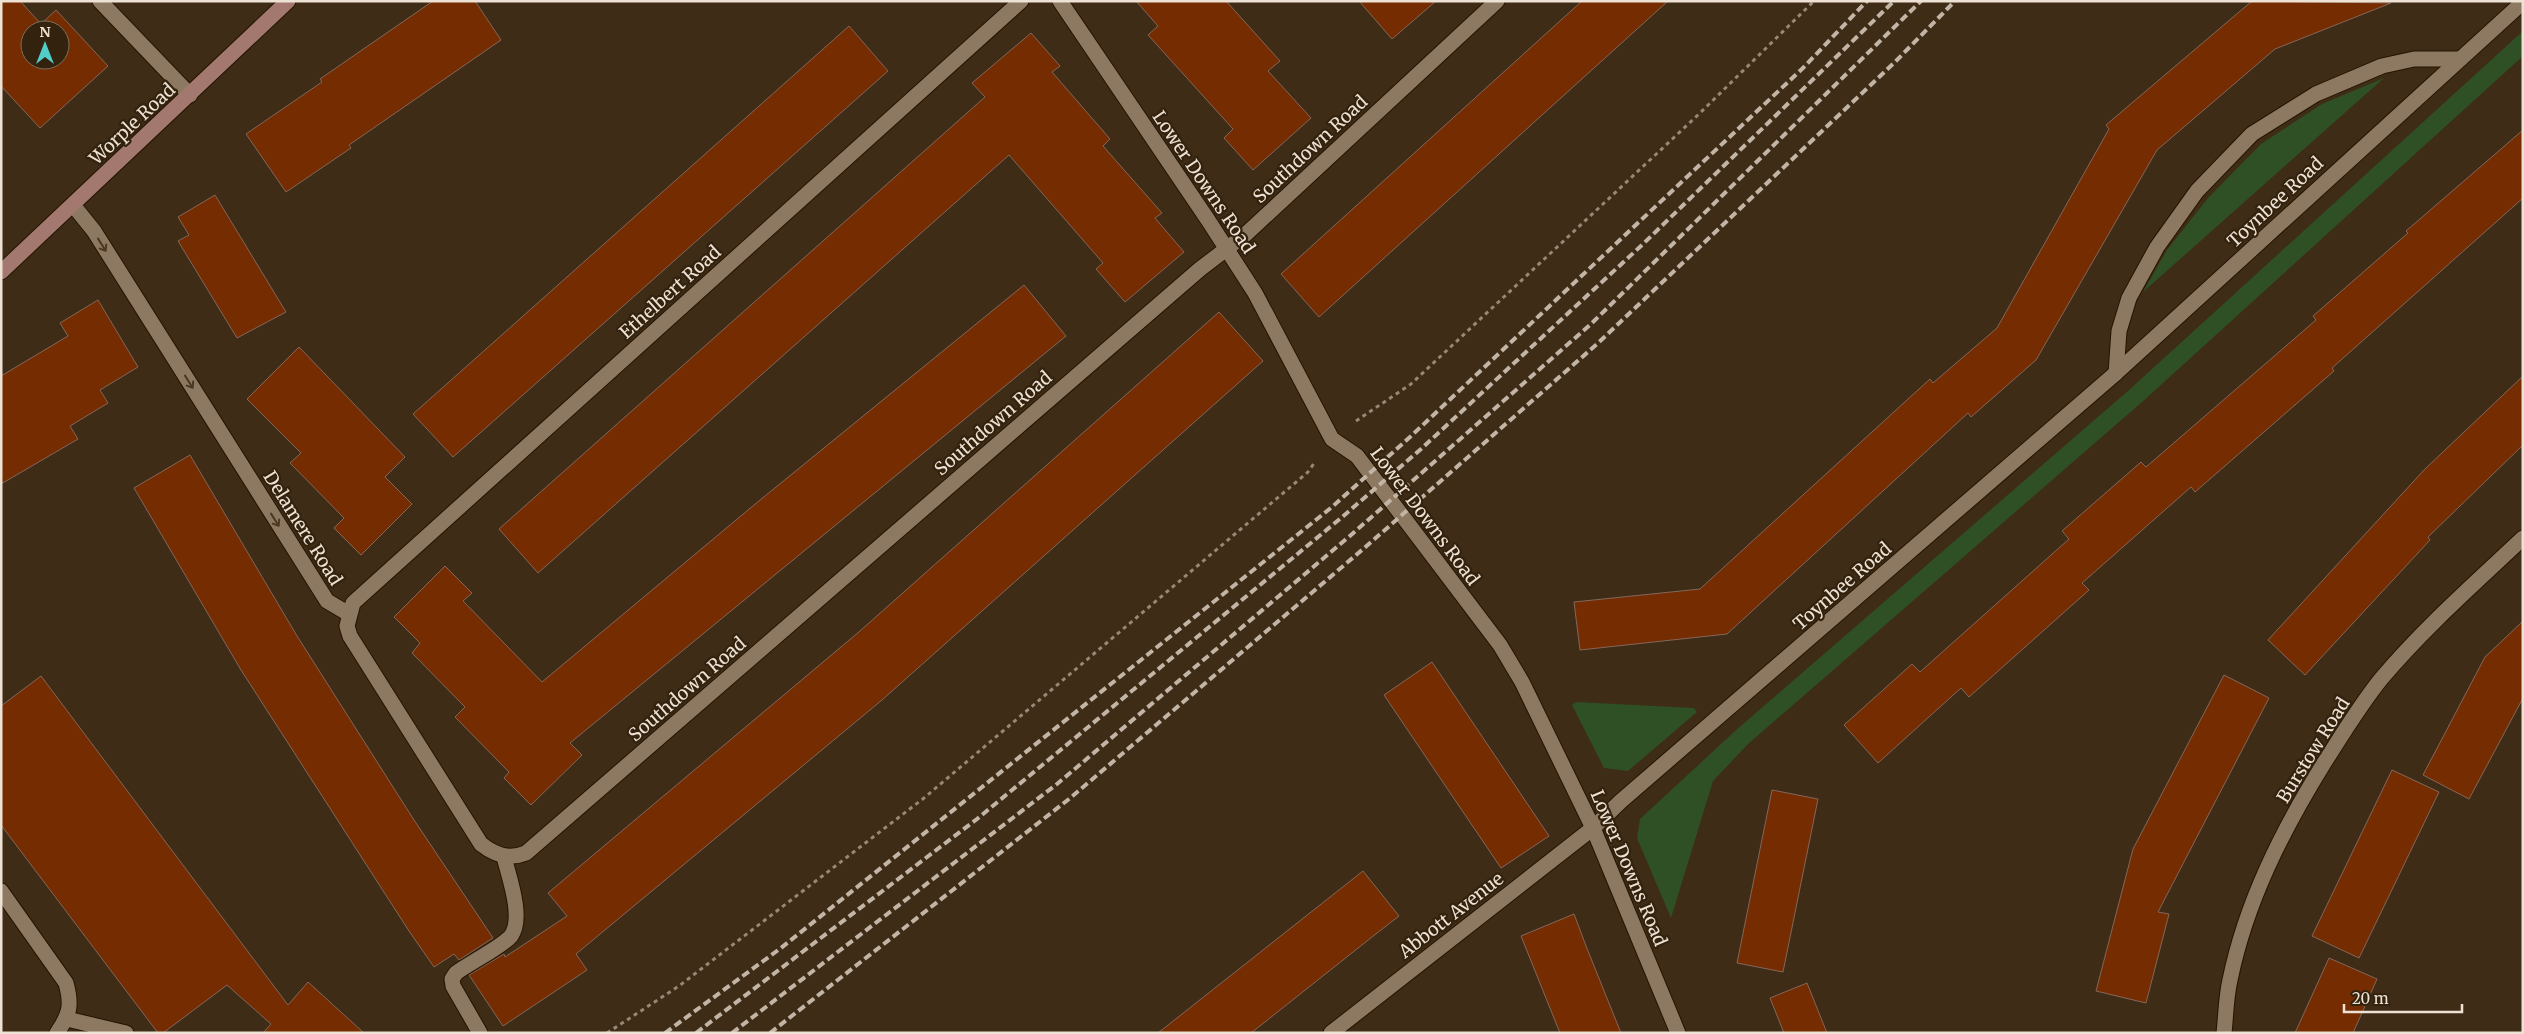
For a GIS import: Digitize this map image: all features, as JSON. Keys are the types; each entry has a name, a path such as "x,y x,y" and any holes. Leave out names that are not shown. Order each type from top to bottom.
{"main road":[{"name":"Worple Road","path":"1,272 288,1"}],"street":[{"path":"100,1 190,95"},
{"name":"Ethelbert Road","path":"349,614 353,603 360,595 1022,1"},
{"name":"Lower Downs Road","path":"1060,1 1255,293 1332,440 1357,456 1500,645 1522,682 1593,828 1678,1033"},
{"name":"Southdown Road","path":"504,856 517,857 526,853 1200,269 1246,234 1497,1"},
{"name":"Toynbee Road","path":"1593,828 2116,373 2523,2"},
{"path":"2116,373 2119,331 2128,298 2157,247 2198,191 2252,134 2316,94 2382,66 2414,59 2460,59"},
{"name":"Delamere Road","path":"74,205 94,231 326,601 349,614"},
{"name":"Burstow Road","path":"2224,1033 2230,981 2246,919 2272,855 2305,794 2341,736 2380,680 2429,626 2523,538"},
{"path":"349,614 347,626 350,636 481,844 491,852 504,856 516,912 516,925 510,936 456,973 452,978 453,986 480,1033"},
{"name":"Abbott Avenue","path":"1331,1033 1593,828"},
{"path":"1,891 66,983 71,1000 66,1019 57,1033"},
{"path":"66,1019 126,1033"}],"path":[{"path":"607,1033 679,986 924,798 1308,472 1332,440 1351,424 1411,384 1699,114 1814,1"}],"green space":[{"path":"2523,31 2523,56 2141,403 1748,744 1713,781 1671,918 1637,838 1640,819 1735,731 2129,390"},
{"path":"2384,78 2143,292 2167,250 2208,198 2261,144 2322,104"},
{"path":"1576,702 1694,708 1697,712 1628,771 1604,768 1572,705"}],"building":[{"path":"1,1 20,1 37,20 20,20 20,70 70,70 70,25 108,66 40,128 1,86"},
{"path":"433,1 475,1 501,40 349,145 351,148 286,192 246,134 322,82 320,79"},
{"path":"1136,1 1226,1 1280,61 1268,71 1311,118 1253,170 1224,138 1233,129 1148,35 1158,26"},
{"path":"1359,1 1436,1 1392,39"},
{"path":"1582,1 1668,1 1319,317 1281,274"},
{"path":"2252,1 2391,3 2275,49 2157,150 2036,360 1971,417 1968,413 1727,634 1580,650 1574,602 1700,589 1930,379 1933,383 1997,328 2109,129 2106,125"},
{"path":"56,10 65,20 45,20"},
{"path":"849,26 888,71 453,457 413,414"},
{"path":"1031,33 1060,66 1052,72 1110,139 1103,146 1162,213 1155,218 1184,252 1125,302 1096,269 1103,263 1009,155 538,573 499,529 985,97 972,83"},
{"path":"2523,130 2523,198 2332,368 2334,371 2195,492 2191,487 2082,583 2089,590 1969,697 1961,688 1878,763 1844,725 1912,664 1920,672 2069,539 2062,531 2141,462 2146,467 2316,320 2313,316 2408,233 2406,231"},
{"path":"215,195 286,312 237,338 178,241 189,235 178,217"},
{"path":"1024,285 1066,336 570,743 582,755 531,805 504,778 509,772 455,717 465,707 412,653 420,643 394,617 445,566 472,593 463,601 542,682 754,505"},
{"path":"98,300 138,367 100,390 108,403 70,426 78,439 1,484 1,376 68,336 60,323"},
{"path":"1219,312 1263,361 882,700 576,954 587,970 503,1026 469,975 504,954 505,957 567,916 548,893 860,631"},
{"path":"299,347 405,457 385,477 412,504 361,555 334,528 344,518 290,463 301,453 247,399"},
{"path":"2523,376 2523,445 2428,537 2430,540 2305,675 2268,640 2424,470"},
{"path":"190,455 297,636 414,820 493,938 459,960 454,954 434,967 409,931 241,670 134,488"},
{"path":"2523,621 2523,698 2469,799 2423,775 2485,657"},
{"path":"1432,662 1549,836 1501,868 1384,695"},
{"path":"2224,675 2269,698 2158,912 2169,914 2146,1003 2096,991 2133,849"},
{"path":"41,676 288,1005 308,982 364,1033 263,1033 271,1024 227,985 163,1033 158,1033 1,825 1,706"},
{"path":"2392,770 2439,792 2359,958 2312,936"},
{"path":"1772,790 1818,799 1783,972 1737,963"},
{"path":"1363,871 1399,916 1251,1033 1158,1033"},
{"path":"1574,914 1621,1033 1560,1033 1521,936"},
{"path":"2329,958 2377,979 2353,1033 2295,1033"},
{"path":"1807,983 1827,1033 1784,1033 1770,998"}],"railway":[{"path":"665,1033 781,948 1332,507 1410,437 1803,68 1867,1"},
{"path":"696,1033 977,819 1341,518 1421,449 1642,245 1894,1"},
{"path":"732,1033 1057,784 1351,535 1591,324 1921,1"},
{"path":"770,1033 1069,799 1362,550 1597,344 1894,63 1955,1"}]}
